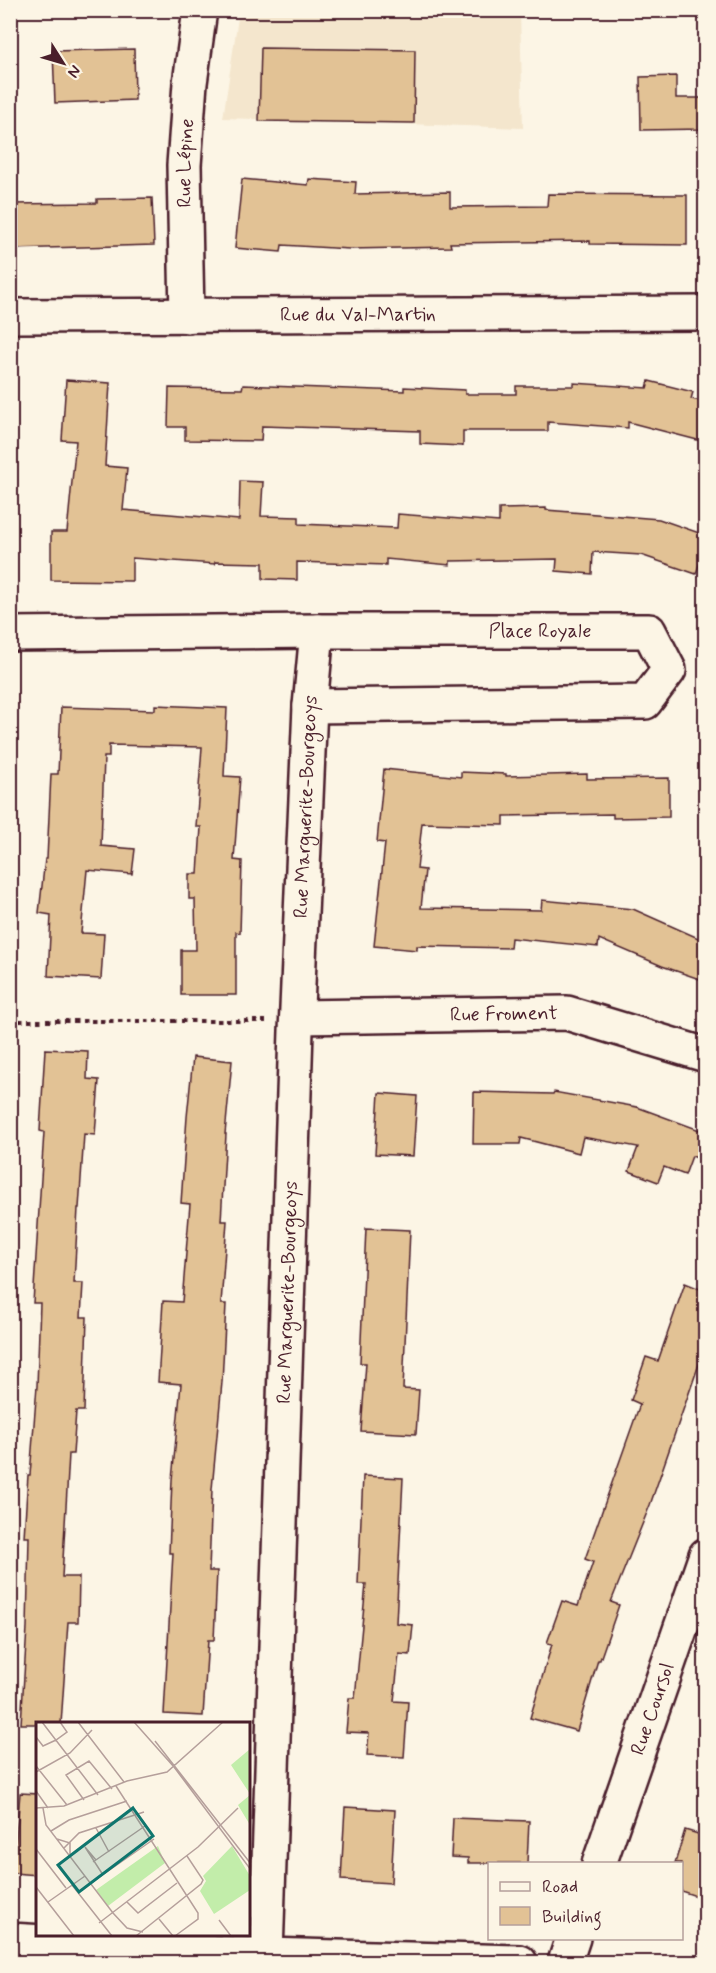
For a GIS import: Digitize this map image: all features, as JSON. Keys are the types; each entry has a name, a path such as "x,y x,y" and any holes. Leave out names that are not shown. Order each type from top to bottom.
{"street":[{"name":"Rue Lépine","path":"187,316 184,153 190,83 200,10"},
{"name":"Rue du Val-Martin","path":"10,316 700,316"},
{"name":"Rue Marguerite-Bourgeoys","path":"266,1955 286,1019 316,631"},
{"name":"Place Royale","path":"10,634 649,631 669,670 645,702 310,706"},
{"name":"Rue Froment","path":"286,1019 567,1013 705,1055"},
{"name":"Rue Coursol","path":"599,1862 705,1555"},
{"path":"10,1940 266,1955 520,1962"},
{"path":"565,1962 572,1940"}],"path":[{"path":"10,1021 286,1019"}],"shaded area":[{"path":"239,11 520,11 523,128 223,118"}],"building":[{"path":"261,48 415,50 414,123 259,121"},
{"path":"134,49 135,100 55,103 53,51"},
{"path":"676,76 676,98 704,98 703,129 641,130 640,77"},
{"path":"242,179 308,185 309,179 356,182 355,194 450,192 450,207 547,206 548,194 687,195 687,245 590,244 590,241 450,243 451,247 350,249 282,245 281,252 235,248"},
{"path":"152,198 154,245 10,249 10,204 97,203 97,199"},
{"path":"66,380 110,383 105,466 127,468 123,510 239,520 240,481 263,482 261,516 299,517 299,524 397,528 398,514 499,522 499,509 546,508 546,510 659,519 705,535 705,546 696,574 641,555 593,552 592,574 556,571 557,559 450,561 450,565 386,559 386,565 297,562 297,580 263,579 263,563 215,562 215,564 132,558 132,581 51,580 51,532 67,532 76,441 62,440"},
{"path":"649,381 693,392 691,399 705,402 705,442 628,422 628,428 548,422 548,431 463,431 463,446 420,444 420,431 262,426 261,441 185,440 185,427 168,427 169,388 242,389 243,385 404,391 404,387 465,390 465,394 516,394 516,386 574,386 574,383 647,388"},
{"path":"155,705 227,708 224,776 240,777 234,860 242,861 240,933 236,932 236,995 181,995 181,950 196,950 195,899 189,899 189,874 198,874 201,827 196,827 202,747 109,745 109,757 104,757 101,846 135,849 132,874 87,870 81,933 104,934 101,979 48,976 51,915 39,913 45,859 47,859 51,774 58,774 61,707 155,710"},
{"path":"384,769 461,777 461,772 506,774 506,776 587,774 587,779 669,778 669,817 613,818 613,814 504,816 504,825 422,823 417,869 425,870 421,908 541,910 542,900 633,909 705,941 705,981 662,966 599,939 598,947 511,938 510,948 417,946 417,950 374,946 385,843 377,842"},
{"path":"45,1049 88,1051 87,1079 99,1080 95,1135 84,1134 74,1283 83,1283 81,1317 87,1317 84,1411 76,1411 73,1454 69,1454 62,1577 79,1577 78,1622 68,1622 61,1722 21,1724 27,1628 29,1537 24,1537 37,1386 40,1303 33,1303 44,1132 40,1131"},
{"path":"193,1057 232,1061 225,1134 221,1221 227,1221 221,1304 226,1304 222,1382 212,1489 209,1571 217,1571 214,1640 208,1640 203,1716 164,1714 173,1553 169,1553 172,1480 181,1384 158,1382 163,1301 182,1302 190,1204 181,1203"},
{"path":"474,1092 553,1094 554,1092 637,1107 705,1132 705,1161 692,1156 685,1175 664,1167 658,1182 629,1171 638,1147 583,1137 579,1153 521,1138 520,1144 473,1144"},
{"path":"379,1093 417,1096 413,1156 375,1154"},
{"path":"366,1228 410,1230 403,1389 419,1390 416,1434 361,1431 366,1363 360,1363"},
{"path":"685,1283 705,1291 705,1347 650,1505 611,1602 619,1605 600,1660 598,1660 577,1731 530,1718 552,1644 547,1643 562,1601 578,1606 593,1562 585,1559 640,1404 631,1400 646,1357 658,1361"},
{"path":"363,1476 403,1478 396,1623 413,1625 410,1655 399,1654 394,1701 408,1702 404,1757 367,1755 369,1733 346,1732 349,1698 355,1698 366,1584 358,1584"},
{"path":"20,1793 36,1794 36,1875 13,1873"},
{"path":"345,1807 395,1810 391,1883 341,1880"},
{"path":"453,1818 529,1821 527,1862 468,1863 468,1858 451,1857"},
{"path":"685,1830 705,1836 705,1899 683,1892 683,1862 675,1862"}]}
